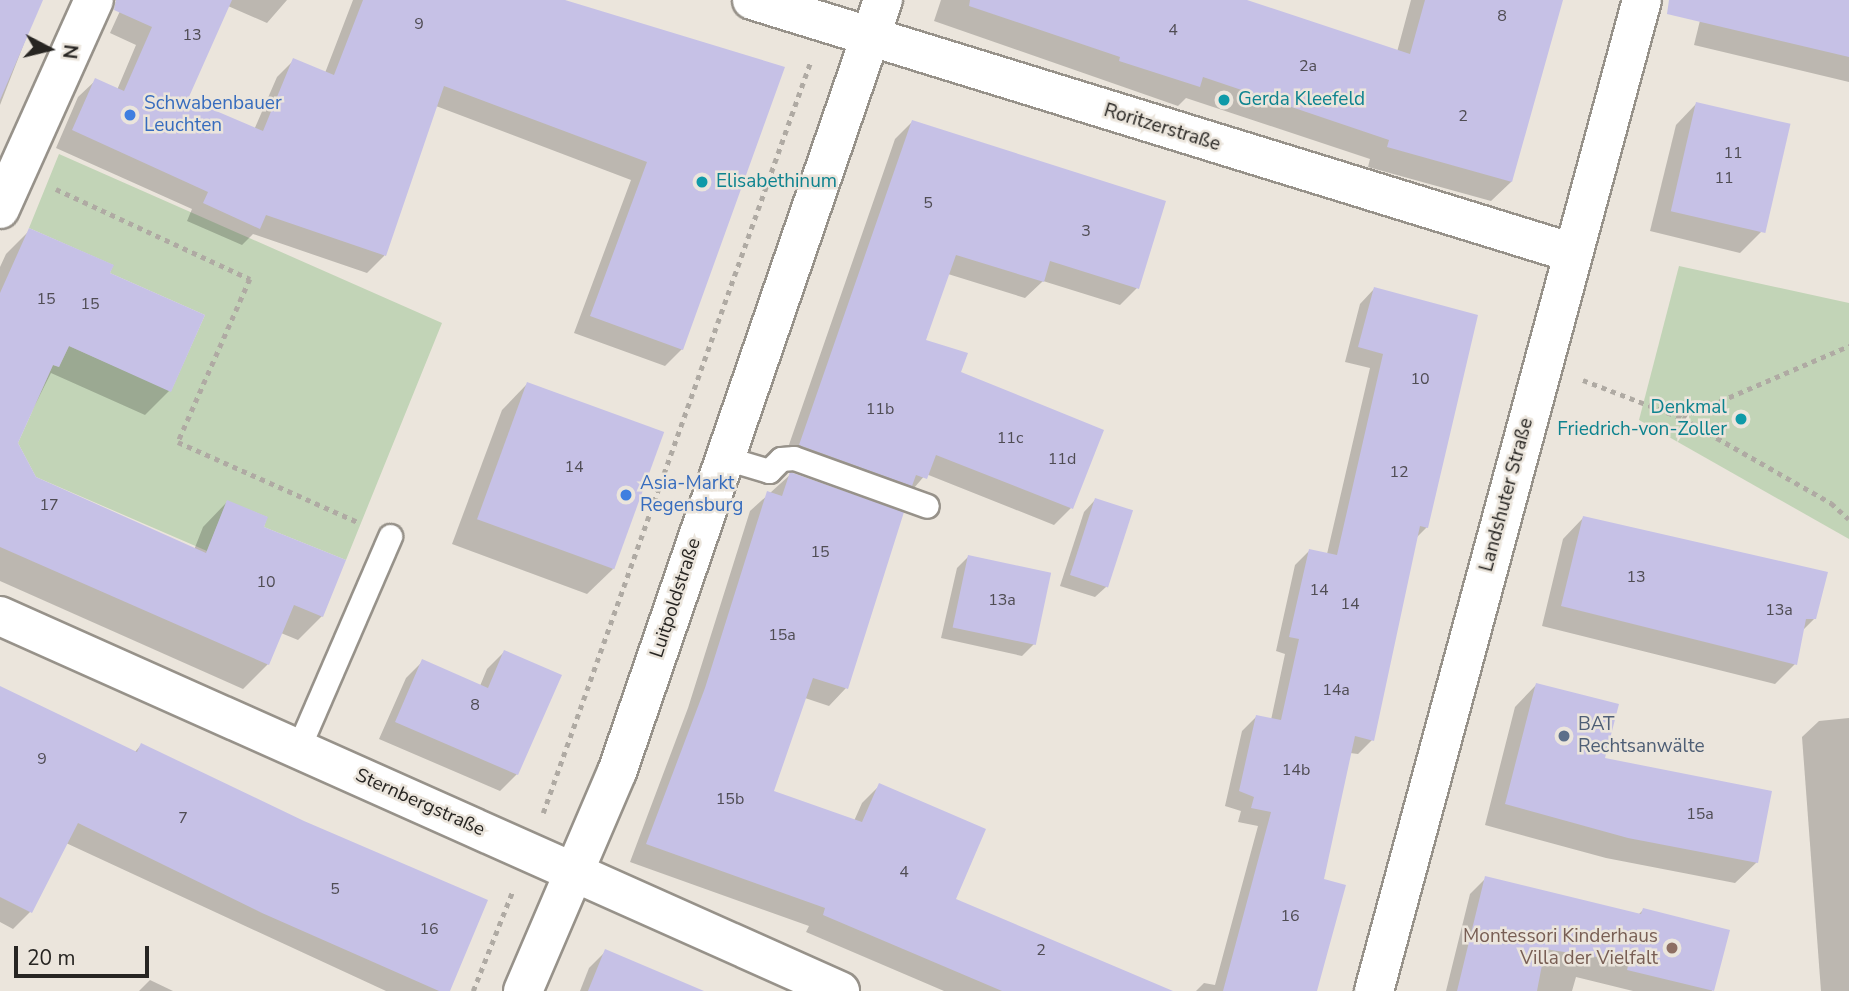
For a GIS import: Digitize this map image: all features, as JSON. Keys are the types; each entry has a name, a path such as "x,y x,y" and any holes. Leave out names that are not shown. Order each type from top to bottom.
{"street":[{"path":"0,209 94,0"},
{"name":"Roritzerstraße","path":"752,0 869,39 1573,253"},
{"name":"Luitpoldstraße","path":"523,991 617,772 722,457 883,0"},
{"name":"Landshuter Straße","path":"1374,991 1642,0"},
{"name":"Sternbergstraße","path":"0,616 840,991"}],"lane":[{"path":"722,457 769,471 781,459 794,458 927,506"},
{"path":"298,749 390,536"}],"path":[{"path":"473,991 528,851 824,24"},
{"path":"17,172 250,278 178,442 390,536"},
{"path":"1682,418 1849,346"},
{"path":"1544,363 1682,418 1831,503 1849,519"}],"green space":[{"path":"59,154 442,323 346,560 264,527 267,517 227,501 207,551 36,477 18,443 53,365 59,367 69,346 171,391 205,315 110,273 113,265 29,228"},
{"path":"1679,266 1849,303 1849,539 1639,420"}],"building":[{"path":"0,0 43,0 0,100"},
{"path":"116,0 232,0 188,99 263,131 293,58 334,75 363,0 565,0 785,67 683,350 590,316 647,162 444,86 386,256 266,215 260,229 203,203 208,192 72,130 95,78 124,91 152,27 114,10"},
{"path":"970,0 1247,0 1410,54 1425,0 1563,0 1512,182 1387,147 1389,140 1203,77 1200,87 1119,61 1120,57 969,6"},
{"path":"1669,0 1849,0 1849,57 1667,14"},
{"path":"1696,102 1791,124 1765,233 1671,211"},
{"path":"912,120 1166,201 1139,289 1050,261 1044,282 956,255 926,340 968,353 961,372 1104,430 1073,509 936,455 927,479 916,475 912,486 799,445"},
{"path":"29,228 114,265 110,273 205,315 171,392 69,346 59,367 53,365 18,443 36,477 206,553 227,500 268,517 264,527 346,560 323,617 294,605 269,665 0,547 0,293"},
{"path":"1374,287 1478,315 1428,528 1420,526 1374,741 1355,736 1324,879 1346,885 1317,991 1223,991 1271,812 1251,808 1254,797 1239,791 1256,715 1281,720 1299,639 1289,637 1309,549 1337,555 1383,354 1358,347"},
{"path":"527,382 664,432 614,569 477,519"},
{"path":"790,472 904,512 848,689 813,678 774,791 862,822 879,783 986,829 956,899 1173,991 1002,991 823,915 825,908 646,844 705,688 767,491 782,496"},
{"path":"1095,498 1133,510 1108,587 1070,575"},
{"path":"1583,516 1828,572 1816,619 1806,619 1797,665 1561,606"},
{"path":"968,555 1051,573 1036,645 953,627"},
{"path":"504,650 562,675 518,775 395,722 422,659 488,688"},
{"path":"1536,683 1619,704 1605,758 1772,791 1758,863 1628,838 1505,804"},
{"path":"0,686 137,752 141,743 304,821 488,900 450,991 439,991 262,913 78,823 32,913 0,897"},
{"path":"1485,876 1641,914 1643,908 1730,930 1714,991 1627,970 1629,962 1545,949 1537,991 1457,991"},
{"path":"605,949 704,991 588,991"}],"place":[{"name":"Gerda Kleefeld","path":"1224,100"},
{"name":"Schwabenbauer Leuchten","path":"130,115"},
{"name":"Elisabethinum","path":"702,182"},
{"name":"Denkmal Friedrich-von-Zoller","path":"1741,419"},
{"name":"Asia-Markt Regensburg","path":"626,495"},
{"name":"BAT Rechtsanwälte","path":"1564,736"},
{"name":"Montessori Kinderhaus Villa der Vielfalt","path":"1672,948"}]}
